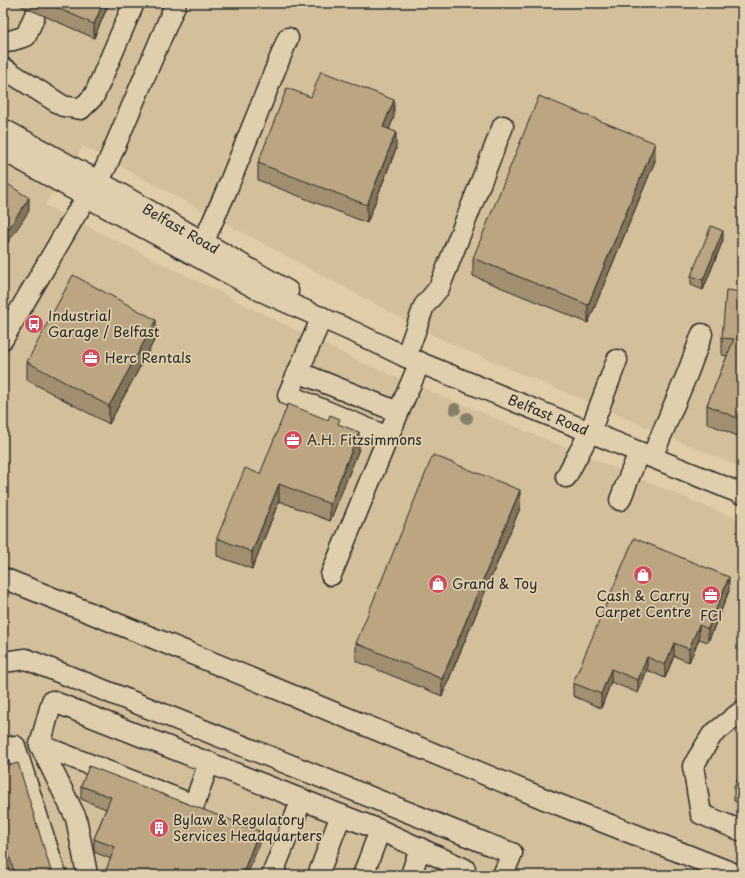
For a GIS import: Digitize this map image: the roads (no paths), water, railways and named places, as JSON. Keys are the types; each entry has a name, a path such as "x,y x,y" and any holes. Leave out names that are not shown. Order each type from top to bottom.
{"street":[{"path":"3,68 63,106 81,109 94,96 134,3"},
{"path":"3,339 72,220 106,167 176,3"},
{"path":"3,41 7,42 26,36 34,17"},
{"path":"200,249 288,38"},
{"path":"331,575 398,412 413,360 424,306 439,288 503,126"},
{"name":"Belfast Road","path":"3,129 93,189 200,249 284,288 356,333"},
{"name":"Belfast Road","path":"3,150 93,189"},
{"name":"Belfast Road","path":"200,249 259,290 413,360 742,494"},
{"path":"322,318 288,395 388,437"},
{"path":"620,500 688,372 702,334"},
{"path":"566,477 590,432 616,360"},
{"path":"298,372 398,412"},
{"path":"3,578 548,800 738,875"},
{"path":"3,662 26,659 512,853 503,875"},
{"path":"86,875 76,818 40,745 52,700 380,830 465,869 462,875"},
{"path":"742,711 712,735 693,766 701,814 742,831"},
{"path":"40,745 194,805 209,762"},
{"path":"3,749 15,746 56,875"},
{"path":"272,875 302,799"},
{"path":"318,875 341,815"},
{"path":"363,875 380,830"},
{"path":"411,875 420,848"},
{"path":"3,871 4,875"}],"place":[{"name":"Industrial Garage / Belfast","path":"34,324"},
{"name":"Herc Rentals","path":"91,358"},
{"name":"A.H. Fitzsimmons","path":"293,440"},
{"name":"Cash & Carry Carpet Centre","path":"643,575"},
{"name":"Grand & Toy","path":"438,584"},
{"name":"FCI","path":"711,595"},
{"name":"Bylaw & Regulatory Services Headquarters","path":"159,828"}]}
